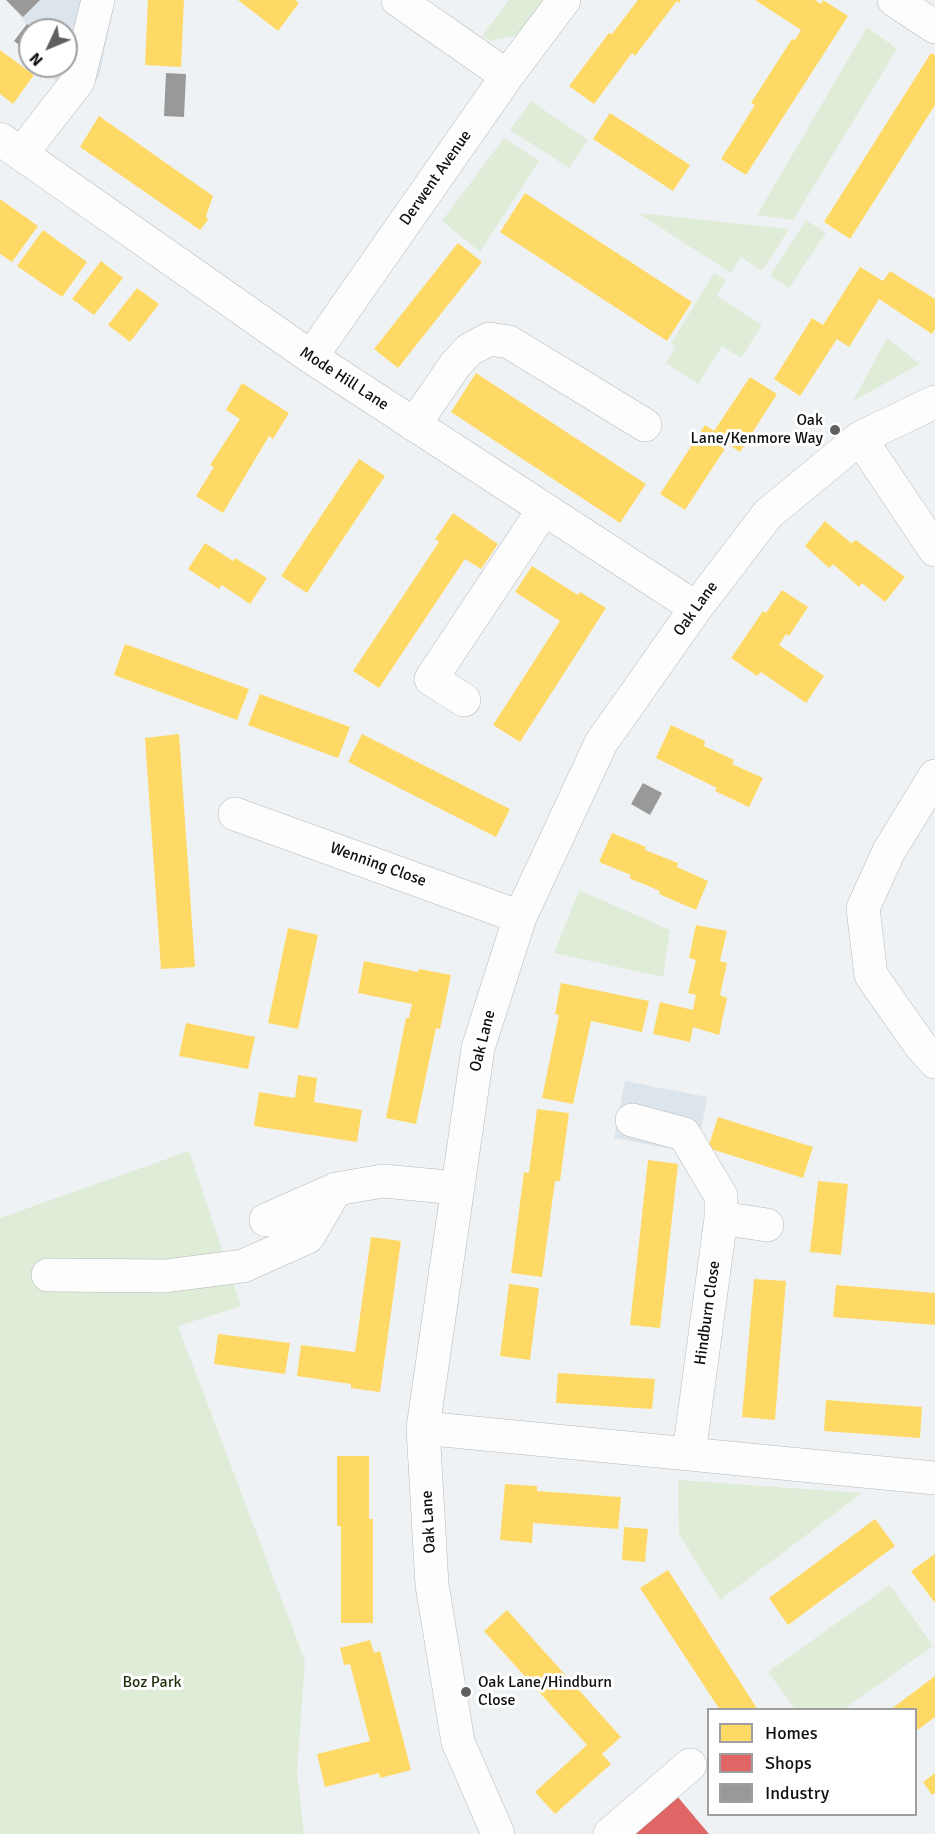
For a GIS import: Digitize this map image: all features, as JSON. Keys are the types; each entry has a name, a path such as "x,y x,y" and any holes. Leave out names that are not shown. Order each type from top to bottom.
{"street":[{"path":"11,146 78,81 98,0"},
{"path":"398,0 507,76"},
{"name":"Derwent Avenue","path":"311,357 507,76 564,0"},
{"path":"894,0 933,22"},
{"name":"Mode Hill Lane","path":"11,146 311,357 696,608"},
{"path":"414,424 455,364 469,350 489,339 509,342 645,424"},
{"name":"Oak Lane","path":"498,1834 458,1742 432,1585 423,1428 478,1048 520,917 601,743 696,608 768,514 860,438 935,402"},
{"path":"860,438 935,550"},
{"path":"464,700 431,679 543,509"},
{"path":"935,776 889,851 863,908 871,975 920,1045 935,1062"},
{"name":"Wenning Close","path":"235,814 520,917"},
{"name":"Hindburn Close","path":"632,1120 684,1134 721,1196 721,1218 689,1453"},
{"path":"266,1220 336,1189 383,1181 458,1188"},
{"path":"48,1275 165,1276 243,1266 308,1237 336,1189"},
{"path":"721,1218 767,1225"},
{"path":"423,1428 935,1478"},
{"path":"610,1834 690,1765"}],"shaded area":[{"path":"6,0 115,0 99,77 83,102 53,78 78,78 78,18 22,18"},
{"path":"625,1081 707,1097 701,1132 683,1151 614,1138"}],"green space":[{"path":"509,0 547,0 522,34 490,41 482,36"},
{"path":"867,27 897,49 793,220 757,215"},
{"path":"531,101 588,140 569,168 510,130"},
{"path":"504,138 539,161 480,252 442,221"},
{"path":"638,213 789,229 762,271 741,257 731,273"},
{"path":"806,220 826,233 789,288 770,276"},
{"path":"714,273 726,280 717,296 762,325 741,358 722,346 698,384 666,363 676,346 671,343"},
{"path":"887,338 920,364 853,401"},
{"path":"579,890 670,930 663,977 554,953"},
{"name":"Boz Park","path":"189,1151 241,1306 178,1326 305,1661 297,1772 304,1834 0,1834 0,1218"},
{"path":"678,1480 862,1493 720,1600 679,1534"},
{"path":"890,1585 933,1646 845,1708 794,1708 768,1672"}],"building: Homes":[{"path":"148,0 184,0 181,67 145,65"},
{"path":"238,0 295,0 299,3 278,31"},
{"path":"638,0 681,0 679,3 677,1 635,56 632,53 594,104 569,86 609,33 612,34"},
{"path":"755,0 815,0 821,4 823,0 848,16 746,175 721,159 755,105 751,103 792,39 795,40 801,30"},
{"path":"0,50 18,63 18,78 32,78 13,104 0,94"},
{"path":"931,53 935,55 935,105 850,239 824,222"},
{"path":"610,113 690,165 673,191 593,139"},
{"path":"99,116 213,196 206,216 208,220 200,230 80,147"},
{"path":"525,193 692,302 667,341 500,232"},
{"path":"0,199 38,226 12,262 0,254"},
{"path":"43,230 87,262 62,297 17,266"},
{"path":"458,243 482,262 398,368 374,349"},
{"path":"101,261 123,278 94,315 72,299"},
{"path":"860,267 883,281 890,271 935,299 935,329 932,334 879,299 849,347 837,339 800,396 774,379 812,318 823,325"},
{"path":"137,288 159,304 130,342 108,325"},
{"path":"476,373 646,484 620,523 451,412"},
{"path":"750,377 777,394 740,452 728,444 685,510 660,494 705,425 714,431"},
{"path":"242,383 289,413 273,439 269,436 223,513 196,496 214,467 210,465 240,419 226,410"},
{"path":"359,459 385,476 307,593 281,576"},
{"path":"453,513 498,544 481,569 465,559 379,688 353,671 439,542 435,539"},
{"path":"825,521 851,543 856,540 905,577 885,602 862,583 859,587 833,564 829,568 805,546"},
{"path":"205,543 233,561 235,558 267,578 250,604 222,585 219,589 188,569"},
{"path":"532,566 578,595 580,592 606,608 520,742 493,725 560,621 515,592"},
{"path":"782,590 808,607 789,636 786,634 779,645 824,676 806,703 761,672 757,676 731,658 763,611 766,613"},
{"path":"125,644 249,689 237,720 114,675"},
{"path":"260,694 350,727 338,758 248,725"},
{"path":"671,725 705,741 704,746 734,760 732,764 763,778 749,807 715,791 717,788 656,758"},
{"path":"179,734 195,967 161,969 145,738"},
{"path":"362,734 510,809 496,837 348,762"},
{"path":"612,833 646,847 645,850 678,863 677,867 708,881 696,910 629,878 631,875 599,862"},
{"path":"696,925 727,931 720,961 727,963 720,995 727,998 719,1035 693,1027 690,1042 653,1034 660,1002 693,1010 696,995 688,993 696,960 689,958"},
{"path":"288,928 318,935 298,1029 268,1023"},
{"path":"364,961 418,972 419,969 451,975 440,1029 436,1028 416,1124 386,1118 406,1018 409,1018 412,1004 358,993"},
{"path":"561,983 649,1001 642,1032 591,1021 573,1104 542,1098 559,1015 555,1014"},
{"path":"186,1023 255,1037 248,1069 179,1056"},
{"path":"298,1075 317,1078 314,1102 362,1110 357,1142 254,1126 259,1092 295,1098"},
{"path":"537,1109 569,1113 560,1181 555,1181 542,1277 511,1273 524,1172 529,1173"},
{"path":"718,1117 813,1147 803,1178 708,1148"},
{"path":"648,1160 678,1164 660,1328 630,1325"},
{"path":"818,1181 848,1184 841,1255 810,1252"},
{"path":"371,1237 401,1241 380,1392 351,1388 351,1384 297,1376 301,1345 355,1352"},
{"path":"754,1279 786,1281 775,1420 742,1417"},
{"path":"509,1284 539,1288 530,1360 500,1356"},
{"path":"836,1285 935,1293 935,1325 833,1317"},
{"path":"218,1334 290,1343 285,1374 214,1364"},
{"path":"558,1373 655,1379 652,1409 556,1403"},
{"path":"826,1400 922,1407 920,1438 824,1431"},
{"path":"337,1456 369,1456 369,1519 373,1519 373,1623 341,1623 341,1526 337,1526"},
{"path":"505,1484 537,1486 537,1491 621,1497 618,1529 533,1523 532,1543 500,1540"},
{"path":"875,1519 895,1546 788,1625 769,1598"},
{"path":"624,1527 648,1529 645,1562 622,1560"},
{"path":"935,1554 935,1603 911,1571"},
{"path":"668,1570 757,1708 719,1708 640,1588"},
{"path":"507,1610 621,1737 602,1754 611,1764 555,1814 535,1792 587,1745 484,1631"},
{"path":"370,1640 374,1653 380,1651 411,1770 380,1778 379,1773 325,1787 317,1754 370,1741 350,1664 344,1665 340,1648"},
{"path":"935,1676 935,1717 917,1730 917,1708 893,1708"},
{"path":"935,1773 935,1793 932,1795 923,1782"}],"building: Shops":[{"path":"677,1796 709,1834 631,1834"}],"building: Industry":[{"path":"6,0 40,0 23,17"},
{"path":"166,73 186,74 184,117 164,116"},
{"path":"643,783 662,793 650,815 631,804"}],"place":[{"name":"Oak Lane/Kenmore Way","path":"835,430"},
{"name":"Oak Lane/Hindburn Close","path":"466,1692"}]}
